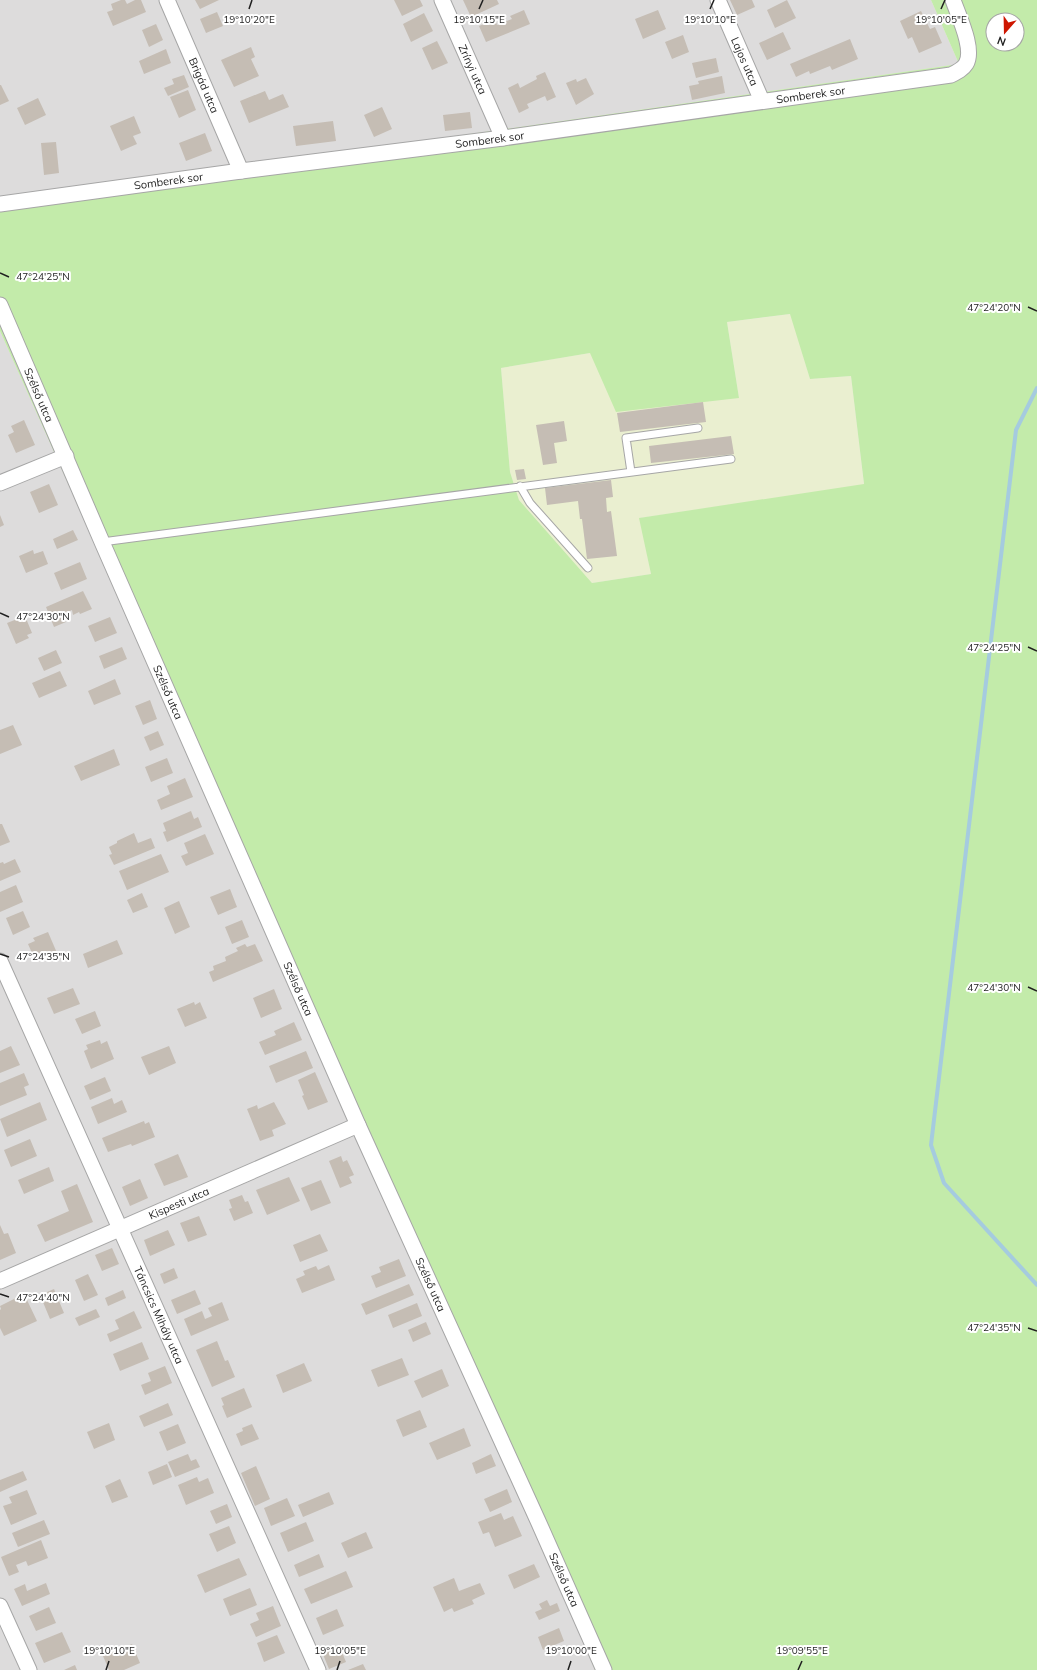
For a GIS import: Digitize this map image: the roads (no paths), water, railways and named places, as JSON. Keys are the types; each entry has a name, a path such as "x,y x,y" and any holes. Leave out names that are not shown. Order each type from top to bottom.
{"street":[{"name":"Brigád utca","path":"167,0 240,171"},
{"name":"Zrínyi utca","path":"442,0 503,138"},
{"name":"Lajos utca","path":"718,0 762,102"},
{"name":"Somberek sor","path":"0,204 240,171 503,138 951,75 962,69 967,63 969,55 968,44 952,0"},
{"name":"Szélső utca","path":"0,305 102,542 358,1125 604,1670"},
{"path":"0,483 66,456"},
{"name":"Táncsics Mihály utca","path":"0,961 318,1670"},
{"name":"Kispesti utca","path":"0,1280 358,1125"},
{"path":"0,1606 28,1670"}],"lane":[{"path":"631,472 626,438 698,428"},
{"path":"102,542 731,459"},
{"path":"520,486 530,503 588,568"}],"waterway":[{"path":"1037,388 1016,430 931,1145 944,1183 1037,1285"}]}
